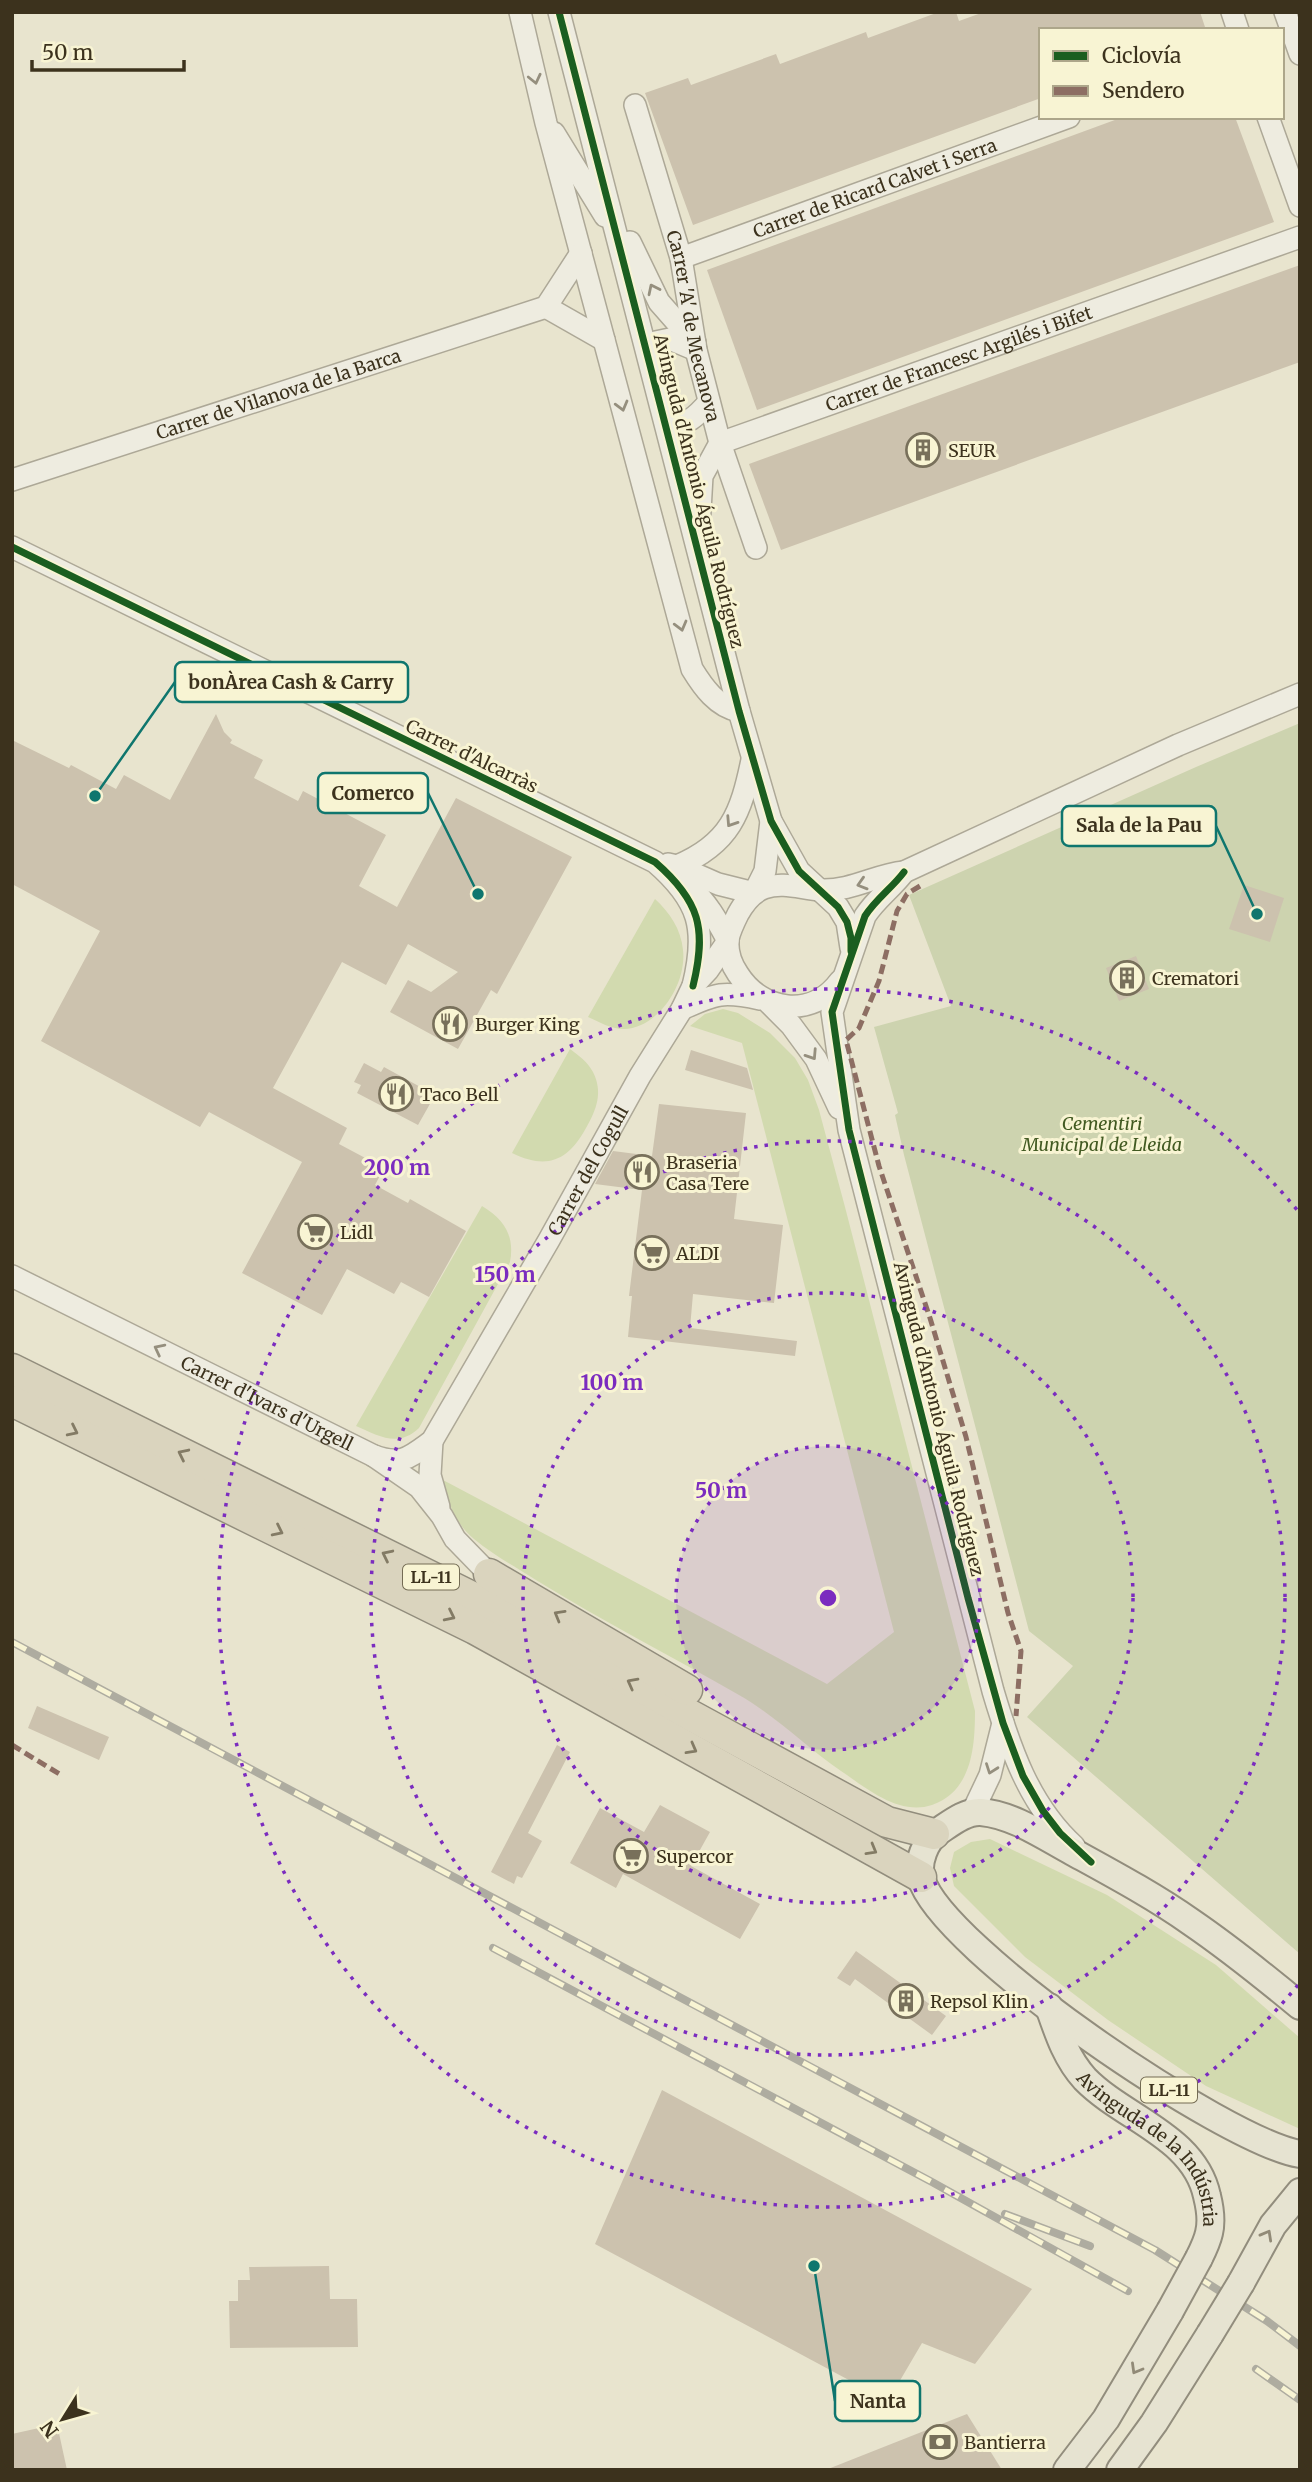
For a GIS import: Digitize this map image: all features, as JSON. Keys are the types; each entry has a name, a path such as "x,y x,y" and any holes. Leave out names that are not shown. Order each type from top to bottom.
{"highway":[{"name":"LL-11","path":"12,1368 482,1602 887,1822 934,1834"},
{"name":"LL-11","path":"12,1401 475,1629 921,1877"},
{"path":"489,1574 725,1713 843,1797"}],"main road":[{"path":"921,1877 920,1863 923,1852 934,1834 972,1813 1000,1817 1031,1829 1190,1921 1300,2006"},
{"name":"LL-11","path":"921,1877 938,1908 1002,1970 1107,2051 1261,2141 1287,2152 1300,2154"},
{"name":"Avinguda de la Indústria","path":"1049,2007 1063,2047 1086,2080 1177,2146 1190,2160 1206,2190 1210,2219 1209,2233 1199,2259 1170,2311 1107,2419 1066,2470"},
{"path":"1120,2470 1154,2423 1210,2334 1273,2225 1300,2192"}],"street":[{"path":"520,12 546,124 692,669 705,689 719,703 739,711"},
{"name":"Avinguda d'Antonio Águila Rodríguez","path":"559,12 739,711 771,821 799,871 838,907 847,922 851,954"},
{"path":"1285,12 1300,54"},
{"name":"Carrer 'A' de Mecanova","path":"635,105 681,258 695,346 720,443 756,548"},
{"name":"Carrer de Ricard Calvet i Serra","path":"681,258 1063,119"},
{"path":"1269,119 1300,206"},
{"path":"546,124 582,175 620,242"},
{"path":"609,200 659,302 695,346"},
{"name":"Carrer de Francesc Argilés i Bifet","path":"720,443 1300,237"},
{"path":"581,253 546,307 604,340"},
{"name":"Carrer de Vilanova de la Barca","path":"12,480 546,307"},
{"path":"646,344 670,339 695,346"},
{"path":"667,427 681,426 696,417 709,401"},
{"path":"698,548 702,477 720,443"},
{"name":"Carrer d'Alcarràs","path":"12,547 666,867 754,893"},
{"path":"754,893 765,888 788,885 819,890 850,887 904,872 1178,745 1300,694"},
{"path":"666,867 704,853 734,820 744,797 753,758"},
{"name":"Avinguda d'Antonio Águila Rodríguez","path":"771,821 765,871 731,929 728,941 729,957 746,987 791,1026 816,1059 849,1130"},
{"name":"Carrer d'Alcarràs","path":"666,867 700,896 716,917 728,941"},
{"name":"Carrer d'Alcarràs","path":"666,867 694,908 700,931 699,961 693,986"},
{"path":"682,1009 729,992 786,1006 812,1002 834,989 844,975 865,916 873,903 896,883 904,872"},
{"name":"Carrer del Cogull","path":"432,1441 693,986 728,941"},
{"name":"Avinguda d'Antonio Águila Rodríguez","path":"844,975 832,1012 849,1130 1003,1723 1023,1776 1042,1811 1060,1833 1091,1862"},
{"name":"Carrer d'Ivars d'Urgell","path":"12,1276 374,1456 406,1476 419,1488 442,1516 454,1539 489,1574"},
{"path":"374,1456 392,1462 401,1461 432,1441"},
{"path":"432,1441 430,1475 442,1516"},
{"name":"Avinguda d'Antonio Águila Rodríguez","path":"972,1813 990,1775 1003,1723"}],"green space":[{"name":"Cementiri Municipal de Lleida","path":"1300,723 1300,1954 1027,1717 1073,1666 1029,1631 904,1155 895,1115 898,1113 874,1027 951,1006 909,895"},
{"path":"655,899 674,922 682,942 683,963 675,989 659,1012 637,1027 614,1028 588,1017"},
{"path":"723,1009 738,1013 770,1033 795,1058 808,1080 819,1110 845,1207 975,1711 972,1753 963,1779 956,1789 932,1805 907,1807 872,1792 828,1762 753,1703 586,1610 497,1556 462,1526 453,1512 445,1488 443,1480 827,1684 894,1632 742,1043 690,1026 705,1014"},
{"path":"570,1049 591,1068 598,1087 596,1107 586,1128 572,1148 555,1159 536,1161 512,1153"},
{"path":"482,1206 506,1229 511,1244 510,1262 419,1428 404,1438 396,1439 356,1426"},
{"path":"990,1839 1107,1895 1216,1965 1300,2038 1300,2129 1206,2086 1108,2020 1025,1957 954,1886 950,1868 954,1852 971,1842"}],"building":[{"path":"939,12 956,12 959,21 984,12 1200,12 1205,28 1039,28 1039,99 693,225 645,93 688,78 691,85 776,54 780,64 866,32 868,38"},
{"path":"1118,119 1236,119 1274,222 757,410 707,270"},
{"path":"1300,265 1300,362 781,550 749,464"},
{"path":"216,714 224,732 232,740 230,743 263,760 254,778 298,801 303,791 386,835 359,886 397,907 456,798 572,857 497,994 491,990 458,1049 390,1012 408,980 431,992 458,972 408,944 386,985 342,962 273,1088 347,1128 339,1144 384,1168 375,1185 408,1203 410,1199 466,1231 429,1297 401,1282 394,1294 347,1269 322,1315 242,1273 302,1162 209,1112 200,1127 41,1041 100,931 12,884 12,740 69,768 71,765 116,789 124,775 170,800"},
{"path":"1244,885 1284,898 1270,942 1229,929"},
{"name":"Crematori","path":"1136,956 1149,989 1119,1001 1106,968"},
{"path":"691,1050 747,1068 753,1090 685,1070"},
{"name":"Taco Bell","path":"364,1063 381,1072 384,1067 435,1095 418,1125 357,1093 361,1085 354,1082"},
{"path":"659,1104 746,1113 734,1219 783,1225 774,1303 693,1294 690,1328 797,1341 795,1356 628,1337 632,1296 629,1296 642,1190 595,1184 613,1151 652,1156"},
{"path":"37,1706 109,1737 99,1760 28,1728"},
{"path":"557,1745 570,1752 528,1833 542,1841 522,1878 517,1876 514,1884 491,1872"},
{"path":"660,1805 710,1832 691,1866 760,1904 740,1939 623,1874 616,1888 570,1863 600,1808 644,1832"},
{"name":"Repsol Klin","path":"856,1951 946,2016 932,2035 855,1979 850,1986 837,1978"},
{"path":"662,2090 1032,2289 975,2364 922,2343 888,2401 595,2244"},
{"path":"329,2266 330,2299 357,2299 358,2347 230,2348 229,2301 238,2301 238,2280 250,2280 249,2267"},
{"name":"Bantierra","path":"967,2414 1002,2470 828,2469"},
{"path":"57,2424 67,2470 12,2470 12,2434"}],"railway":[{"path":"12,1642 1155,2250 1267,2321 1300,2346"},
{"path":"493,1948 932,2182 1128,2291"},
{"path":"1005,2214 1090,2246"},
{"path":"1256,2369 1300,2400"}],"marked path":[{"path":"920,886 907,894 897,911 879,981 859,1028 846,1040 879,1166 966,1437 1008,1613 1021,1651 1016,1716"},
{"path":"12,1745 61,1775"}],"cycle path":[{"path":"559,12 739,711 771,821 799,871 838,907 847,922 851,951"},
{"path":"12,547 655,862 682,890 696,917 699,948 693,986"},
{"path":"904,872 865,916 832,1012 849,1130 968,1598 1003,1723 1023,1776 1043,1811 1060,1833 1091,1862"}],"place":[{"name":"SEUR","path":"923,450"},
{"name":"bonÀrea Cash & Carry","path":"95,796"},
{"name":"Comerco","path":"478,894"},
{"name":"Sala de la Pau","path":"1257,914"},
{"name":"Crematori","path":"1127,978"},
{"name":"Burger King","path":"450,1024"},
{"name":"Taco Bell","path":"396,1094"},
{"name":"Braseria Casa Tere","path":"642,1172"},
{"name":"Lidl","path":"315,1232"},
{"name":"ALDI","path":"652,1253"},
{"name":"Supercor","path":"631,1856"},
{"name":"Repsol Klin","path":"906,2001"},
{"name":"Nanta","path":"814,2266"},
{"name":"Bantierra","path":"940,2442"}]}
